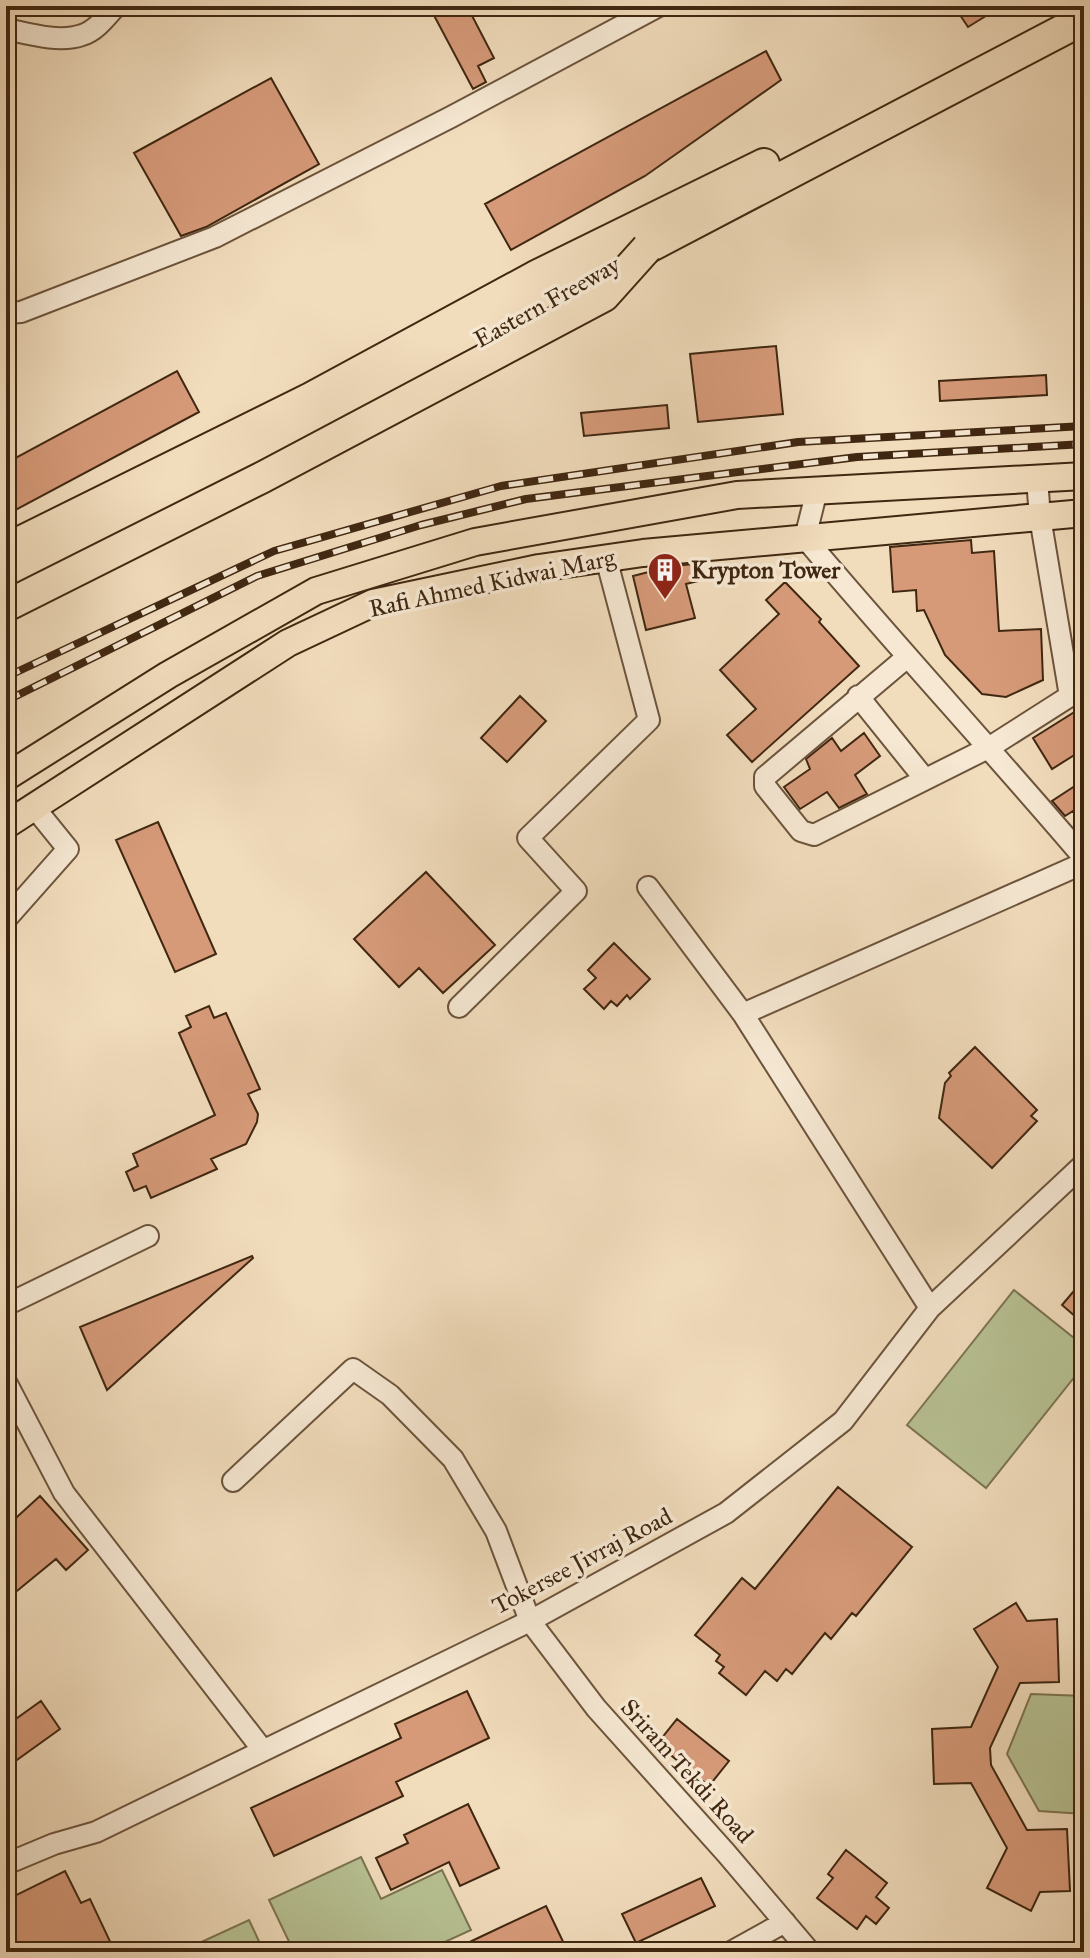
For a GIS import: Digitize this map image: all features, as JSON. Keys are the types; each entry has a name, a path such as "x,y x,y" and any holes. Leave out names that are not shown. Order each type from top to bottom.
{"highway":[{"name":"Eastern Freeway","path":"6,549 311,398 538,275 1081,6"},
{"name":"Eastern Freeway","path":"6,579 324,423 647,248 1084,19"},
{"path":"6,606 263,477 604,296 647,248"},
{"path":"6,535 147,470 188,459"}],"main road":[{"name":"Rafi Ahmed Kidwai Marg","path":"7,777 168,675 316,591 475,542 737,495 1084,476"},
{"name":"Rafi Ahmed Kidwai Marg","path":"6,825 288,643 373,603 539,568 606,558 1084,513"},
{"path":"475,542 481,581"},
{"path":"7,777 34,807"}],"street":[{"path":"6,29 40,36 81,36 91,31 116,6"},
{"path":"6,313 21,312 215,237 451,117 659,6"},
{"path":"6,555 329,394 1081,6"},
{"path":"6,593 206,494 553,304 1084,26"},
{"path":"906,658 765,777 765,786 801,831 814,835 990,747 1077,692 1040,517 1037,479"},
{"path":"743,1014 1084,861 990,747 906,658 805,538 817,490"},
{"path":"459,1007 576,891 528,838 649,720 606,558"},
{"path":"858,696 924,778"},
{"path":"6,919 68,849 34,807"},
{"path":"648,887 743,1014 930,1308"},
{"name":"Tokersee Jivraj Road","path":"6,1864 54,1844 96,1832 530,1621 726,1513 843,1421 930,1308 1084,1164"},
{"path":"6,1305 148,1236"},
{"name":"Sriram Tekdi Road","path":"233,1481 353,1369 390,1395 453,1459 496,1531 530,1621 596,1708 810,1952"},
{"path":"6,1382 64,1493 262,1749"},
{"path":"731,1952 785,1922"}],"green space":[{"path":"1014,1290 1084,1346 1084,1365 986,1488 907,1425"},
{"path":"1031,1694 1084,1696 1084,1814 1039,1811 1007,1754"},
{"path":"361,1857 381,1899 442,1870 471,1930 423,1952 294,1952 269,1900"},
{"path":"249,1920 264,1952 184,1952 184,1950"}],"building":[{"path":"429,6 467,6 494,58 478,66 486,82 473,89"},
{"path":"954,6 1002,6 968,27"},
{"path":"766,51 781,80 645,176 511,250 485,204"},
{"path":"271,78 319,164 206,227 181,236 134,153"},
{"path":"776,346 783,414 698,422 690,354"},
{"path":"177,371 199,412 6,515 6,463"},
{"path":"1046,375 1047,395 940,401 939,381"},
{"path":"667,405 669,428 584,436 581,413"},
{"path":"971,540 972,553 994,551 999,631 1041,629 1043,680 1006,697 982,694 945,655 924,610 917,611 916,590 893,592 890,547"},
{"name":"Krypton Tower","path":"694,564 698,581 686,584 695,618 646,630 633,576"},
{"path":"785,582 821,619 819,622 859,666 752,762 727,735 756,709 720,670 779,614 766,600"},
{"path":"520,696 546,721 507,762 481,738"},
{"path":"1084,706 1084,749 1052,769 1033,738"},
{"path":"864,733 880,756 855,775 867,794 839,808 827,792 800,809 784,787 810,769 806,759 832,738 841,751"},
{"path":"1084,780 1084,828 1073,811 1065,816 1052,801"},
{"path":"158,822 216,954 175,972 116,840"},
{"path":"426,872 495,945 443,993 419,968 399,987 354,939"},
{"path":"614,943 650,979 630,999 627,995 617,1006 611,1001 604,1009 584,989 596,978 588,970"},
{"path":"209,1006 214,1018 226,1013 260,1089 248,1094 258,1114 257,1122 246,1144 211,1159 217,1169 151,1198 146,1186 134,1191 126,1172 138,1166 133,1154 215,1115 179,1033 191,1027 186,1016"},
{"path":"975,1047 1037,1110 1031,1116 1037,1121 992,1168 939,1118 945,1083 951,1076 949,1073"},
{"path":"253,1258 107,1390 80,1327"},
{"path":"1084,1279 1084,1324 1062,1305"},
{"path":"838,1487 912,1547 856,1616 852,1613 831,1639 825,1633 792,1674 786,1669 777,1681 765,1671 746,1695 719,1673 724,1667 716,1661 720,1655 695,1635 742,1578 755,1589"},
{"path":"40,1496 88,1550 66,1570 56,1559 6,1600 6,1527"},
{"path":"1016,1603 1027,1621 1057,1619 1059,1682 1020,1683 990,1748 991,1765 1027,1830 1067,1829 1070,1891 1040,1892 1031,1911 987,1888 1007,1848 971,1783 934,1784 932,1729 971,1727 998,1667 974,1629"},
{"path":"467,1691 489,1738 396,1782 403,1796 274,1856 251,1808 401,1738 395,1724"},
{"path":"41,1701 60,1729 14,1762 6,1750 6,1726"},
{"path":"677,1719 729,1761 709,1786 657,1744"},
{"path":"468,1804 499,1868 460,1886 449,1862 391,1890 376,1858 408,1843 404,1835"},
{"path":"846,1850 887,1883 876,1897 889,1908 876,1924 866,1916 857,1929 817,1898 833,1878 828,1874"},
{"path":"65,1871 81,1903 90,1899 115,1952 6,1952 6,1900"},
{"path":"701,1878 715,1906 636,1943 622,1914"},
{"path":"546,1906 568,1952 449,1952 478,1938"}],"railway":[{"path":"6,677 274,551 501,486 798,442 1084,426"},
{"path":"6,701 257,576 421,525 526,499 857,457 1084,444"}],"place":[{"name":"Krypton Tower","path":"665,601"}]}
